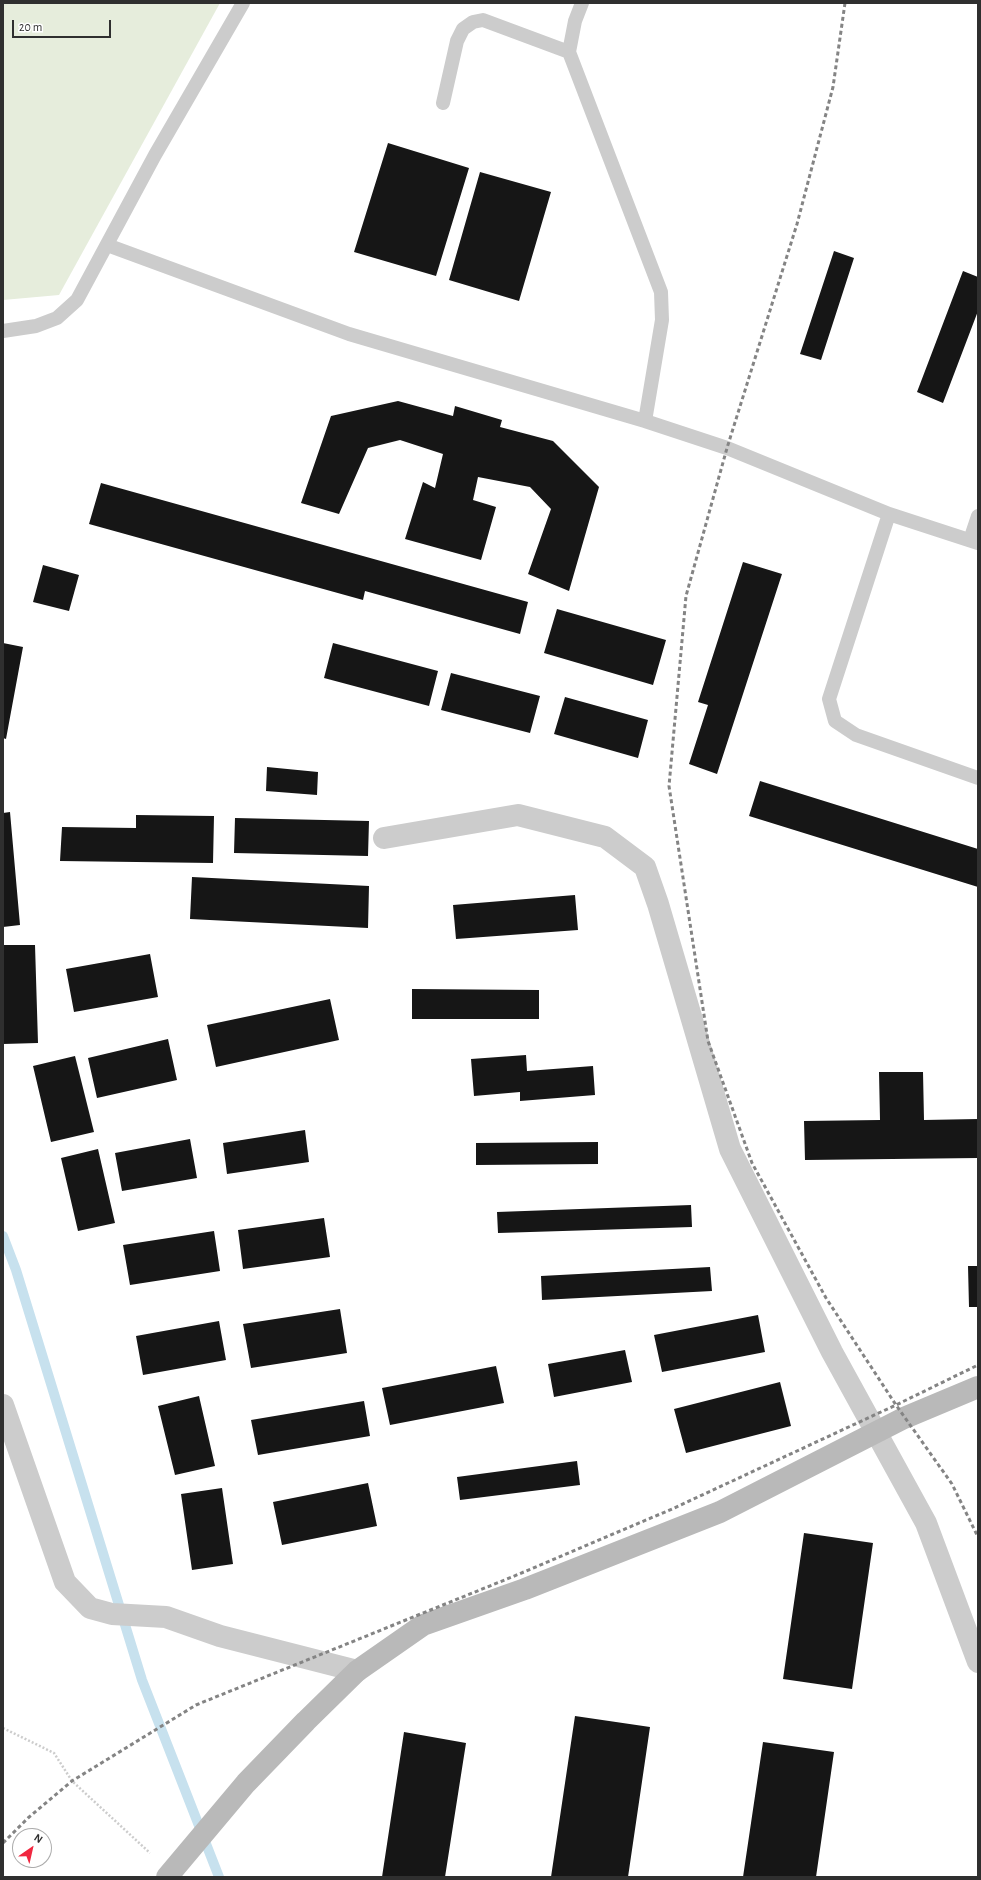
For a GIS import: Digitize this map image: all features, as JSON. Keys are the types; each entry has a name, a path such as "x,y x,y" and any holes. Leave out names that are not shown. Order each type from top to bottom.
{"street":[{"path":"384,838 518,814 605,837 645,867 658,904 730,1148 832,1352 926,1523 978,1662"},
{"path":"169,1874 187,1855 246,1783 357,1671 423,1625 525,1589 720,1512 904,1418 978,1387"},
{"path":"3,1405 65,1582 90,1608 112,1614 166,1617 220,1636 357,1671"}],"lane":[{"path":"3,331 36,326 57,318 77,300 155,155 243,3"},
{"path":"582,3 575,21 569,52 661,292 662,320 645,421"},
{"path":"443,103 457,41 463,29 473,22 483,20 569,52"},
{"path":"107,245 350,334 645,421 727,448 889,514 974,542 978,516"},
{"path":"889,514 829,700 835,721 856,735 978,778"}],"path":[{"path":"3,1728 54,1753 72,1781 169,1874"}],"green space":[{"path":"3,3 220,3 59,295 3,300"}],"building":[{"path":"388,143 469,168 436,276 354,252"},
{"path":"480,172 551,192 519,301 449,280"},
{"path":"834,251 854,258 821,360 800,354"},
{"path":"963,271 978,277 978,311 943,403 917,392"},
{"path":"398,401 453,416 455,406 502,420 500,427 553,441 599,487 569,591 528,574 551,509 530,487 478,477 473,500 496,507 481,560 405,539 423,482 435,488 443,454 400,440 368,448 339,514 301,503 331,416"},
{"path":"101,483 528,602 520,634 365,591 363,600 89,524"},
{"path":"743,562 782,574 717,774 689,764 708,705 698,702"},
{"path":"43,565 79,575 69,611 33,602"},
{"path":"557,609 666,640 653,685 544,653"},
{"path":"3,643 23,647 6,739 3,738"},
{"path":"333,643 438,671 429,706 324,678"},
{"path":"451,673 540,696 530,733 441,710"},
{"path":"565,697 648,720 638,758 554,734"},
{"path":"267,767 318,772 317,795 266,791"},
{"path":"760,781 978,849 978,887 749,816"},
{"path":"10,812 20,925 3,927 3,813"},
{"path":"136,815 214,816 213,863 60,861 62,827 136,828"},
{"path":"235,818 369,821 368,856 234,853"},
{"path":"192,877 369,886 368,928 190,919"},
{"path":"575,895 578,930 456,939 453,905"},
{"path":"3,945 35,945 38,1043 3,1044"},
{"path":"150,954 158,997 74,1012 66,969"},
{"path":"412,989 539,990 539,1019 412,1019"},
{"path":"330,999 339,1040 216,1067 207,1025"},
{"path":"168,1039 177,1080 97,1098 88,1058"},
{"path":"526,1055 527,1071 593,1066 595,1095 520,1101 520,1092 474,1096 471,1059"},
{"path":"75,1056 94,1132 51,1142 33,1066"},
{"path":"879,1072 923,1072 924,1120 978,1119 978,1158 805,1160 804,1121 880,1120"},
{"path":"305,1130 309,1162 227,1174 223,1143"},
{"path":"190,1139 197,1178 122,1191 115,1153"},
{"path":"598,1142 598,1164 476,1165 476,1143"},
{"path":"98,1149 115,1223 78,1231 61,1158"},
{"path":"691,1205 692,1227 498,1233 497,1212"},
{"path":"324,1218 330,1257 243,1269 238,1230"},
{"path":"214,1231 220,1271 130,1285 123,1245"},
{"path":"968,1266 978,1266 978,1307 969,1307"},
{"path":"710,1267 712,1291 542,1300 541,1276"},
{"path":"340,1309 347,1353 251,1368 243,1324"},
{"path":"758,1315 765,1352 662,1372 654,1335"},
{"path":"219,1321 226,1360 143,1375 136,1336"},
{"path":"625,1350 632,1382 554,1397 548,1364"},
{"path":"496,1366 504,1403 390,1425 382,1388"},
{"path":"780,1382 791,1426 686,1453 674,1409"},
{"path":"199,1396 215,1466 175,1475 158,1406"},
{"path":"364,1401 370,1436 258,1455 251,1420"},
{"path":"577,1461 580,1485 460,1500 457,1477"},
{"path":"368,1483 377,1526 282,1545 273,1502"},
{"path":"222,1488 233,1564 192,1570 181,1494"},
{"path":"804,1533 873,1543 852,1689 783,1679"},
{"path":"575,1716 650,1727 628,1877 551,1877"},
{"path":"404,1732 466,1743 445,1877 382,1877"},
{"path":"763,1742 834,1752 816,1877 743,1877"}],"waterway":[{"path":"3,1236 16,1270 142,1680 219,1877"}],"railway":[{"path":"845,3 833,87 797,224 727,448 686,596 669,786 708,1041 752,1163 826,1298 896,1405 952,1484 978,1537"},
{"path":"3,1843 28,1818 72,1781 196,1705 512,1577 672,1509 896,1405 978,1365"}]}
